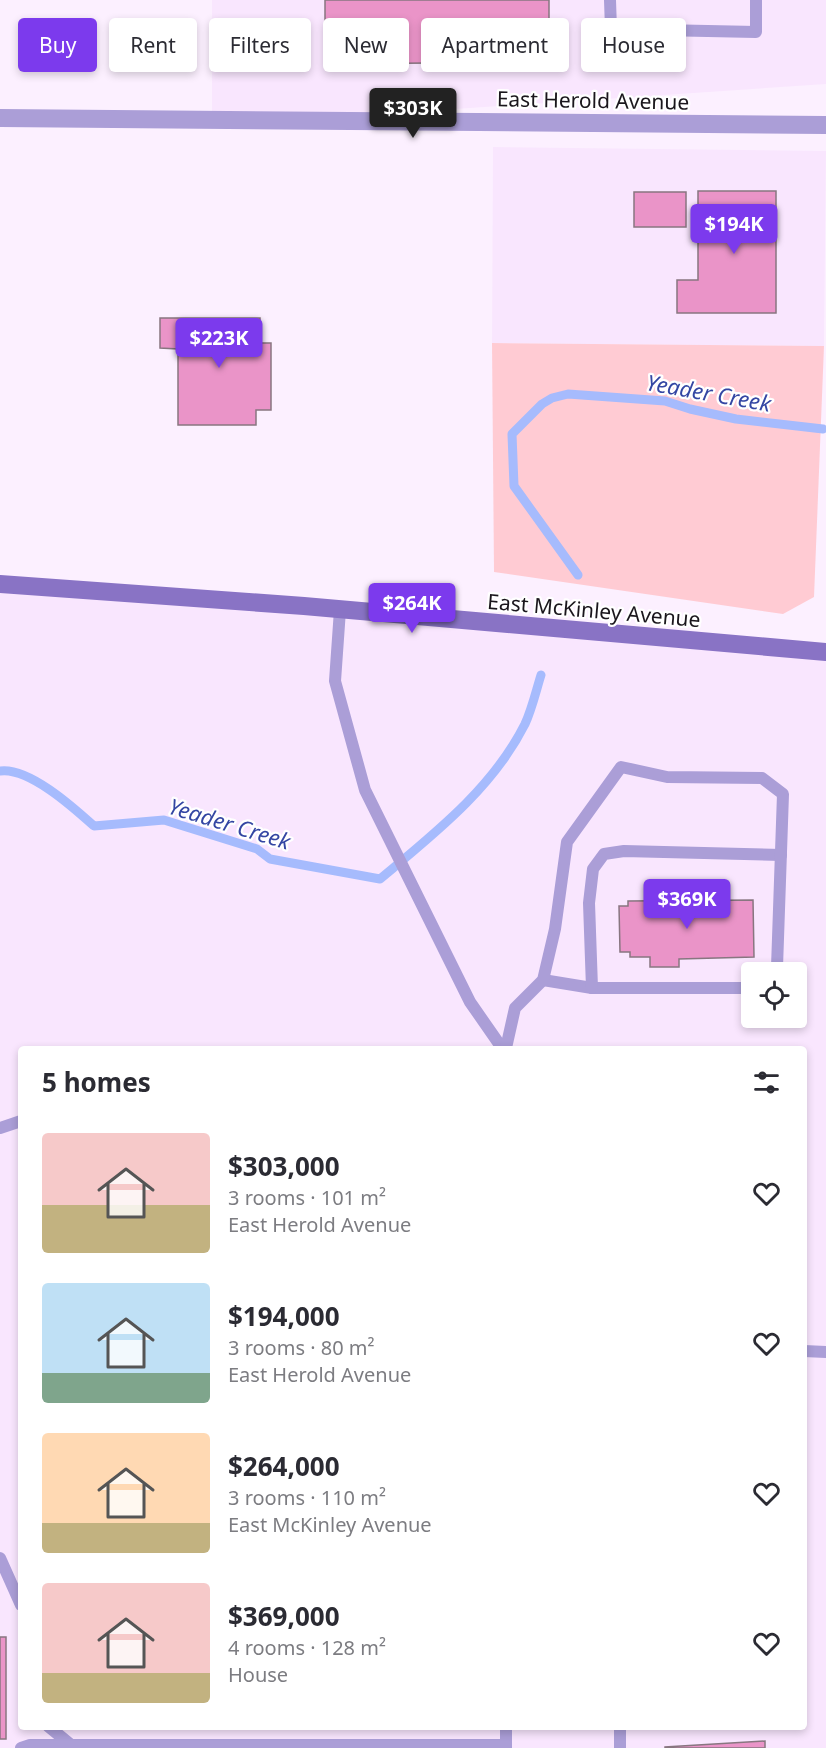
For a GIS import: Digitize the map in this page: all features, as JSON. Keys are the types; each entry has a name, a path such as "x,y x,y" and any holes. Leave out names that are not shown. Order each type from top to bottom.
{"main road":[{"name":"East McKinley Avenue","path":"0,584 340,610 826,652"}],"street":[{"name":"East Herold Avenue","path":"0,118 826,125"}],"lane":[{"path":"610,0 610,29 756,32 756,0"},
{"path":"340,610 335,681 365,790 470,1002 503,1046"},
{"path":"505,1046 515,1008 543,980 555,929 567,842 621,767 667,777 762,778 783,794 777,962"},
{"path":"592,988 589,903 593,869 604,854 624,851 781,855"},
{"path":"543,980 592,988 741,988"},
{"path":"0,1128 18,1122"},
{"path":"807,1351 826,1352"},
{"path":"0,1558 18,1598"},
{"path":"53,1730 71,1745"},
{"path":"21,1748 30,1745 506,1747 506,1730"},
{"path":"620,1730 620,1748"}],"shaded area":[{"path":"212,0 826,0 826,84 293,120 212,120 212,72 311,72 311,18 212,18"},
{"path":"493,147 826,151 824,346 492,343"},
{"path":"492,343 824,346 814,597 783,614 494,572"},
{"path":"0,584 826,652 826,1748 0,1748"}],"building":[{"path":"325,0 549,0 549,18 421,18 421,63 409,63 409,18 325,18"},
{"path":"698,191 776,191 776,313 677,313 677,280 698,280"},
{"path":"634,192 686,192 686,227 634,227"},
{"path":"160,318 260,318 260,343 271,343 271,410 256,410 256,425 178,425 178,349 160,348"},
{"path":"753,900 754,957 679,959 679,967 650,967 650,957 630,957 630,952 620,952 619,906 628,906 628,901"},
{"path":"0,1637 6,1637 6,1739 0,1739"},
{"path":"765,1741 765,1748 665,1748 665,1747"}],"waterway":[{"name":"Yeader Creek","path":"578,575 514,486 512,434 542,404 552,398 568,394 665,401 736,419 823,429"},
{"name":"Yeader Creek","path":"0,771 12,771 37,782 94,826 164,820 257,849 270,859 380,879 461,809 496,769 525,724 541,675"}]}
